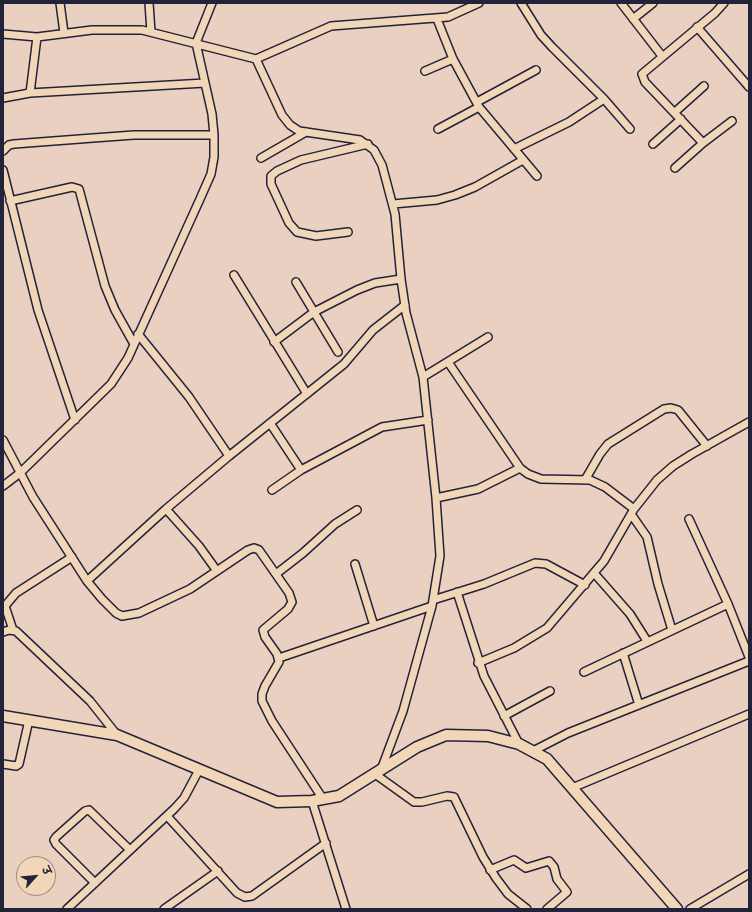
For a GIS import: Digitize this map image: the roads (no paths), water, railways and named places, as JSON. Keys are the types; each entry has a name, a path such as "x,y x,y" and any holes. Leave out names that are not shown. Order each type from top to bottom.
{"main road":[{"path":"3,716 117,735 277,802 323,800 339,796 417,747 446,735 488,736 519,744 547,759 677,909"}],"street":[{"path":"60,3 64,34"},
{"path":"150,3 151,32"},
{"path":"3,486 20,473 112,384 128,358 211,174 214,157 212,114 196,43 212,3"},
{"path":"3,34 38,37 92,30 142,30 256,59 331,26 437,19 448,17 479,3"},
{"path":"521,3 541,35 604,99 630,129"},
{"path":"621,3 662,56"},
{"path":"633,19 653,3"},
{"path":"703,144 642,78 643,72 716,13 724,3"},
{"path":"437,19 453,59 478,104 537,176"},
{"path":"697,27 749,87"},
{"path":"30,93 38,37"},
{"path":"256,59 282,115 290,125 299,131 360,140 368,144 374,150 382,165 393,204 405,305 423,377 436,498 440,556 433,603 403,711 378,772 414,802 422,802 447,796 454,797 490,870 508,894 527,909"},
{"path":"425,71 453,59"},
{"path":"438,129 536,70"},
{"path":"3,98 30,93 205,83"},
{"path":"675,112 704,86"},
{"path":"514,149 569,122 604,99"},
{"path":"653,144 681,119"},
{"path":"675,168 732,121"},
{"path":"261,158 306,132"},
{"path":"3,151 14,144 93,138 134,135 214,135"},
{"path":"348,232 316,236 297,232 289,223 271,184 271,176 277,170 295,162 368,144"},
{"path":"393,204 437,200 454,195 475,186 524,160"},
{"path":"3,170 38,310 75,420"},
{"path":"10,201 72,187 79,189 99,268 108,296 134,344"},
{"path":"234,274 307,394"},
{"path":"274,342 314,312 366,286 386,280 401,279"},
{"path":"296,282 338,352"},
{"path":"88,581 166,509 229,456 347,362 373,330 405,305"},
{"path":"138,334 189,397 229,456"},
{"path":"423,377 488,337"},
{"path":"448,362 520,468 528,474 541,479 590,480 605,487 632,511 647,537 658,584 672,630"},
{"path":"585,480 600,454 608,444 664,409 671,408 678,410 707,446"},
{"path":"272,490 301,470 382,427 428,420"},
{"path":"478,663 514,648 547,628 604,562 632,511 657,480 673,466 749,422"},
{"path":"270,423 301,470"},
{"path":"3,440 33,497 88,581 116,613 122,616 129,616 190,589 254,548 259,550 289,593 292,602 288,609 263,630 265,637 279,658 278,665 265,686 262,701 272,721 323,800"},
{"path":"436,498 478,489 520,468"},
{"path":"166,509 199,546 217,571"},
{"path":"276,574 303,553 335,524 357,510"},
{"path":"689,519 728,604 749,657"},
{"path":"72,557 16,593 6,606 13,630 90,701 117,735"},
{"path":"279,658 374,626 458,592 496,580 535,563 546,564 585,585"},
{"path":"355,564 374,626"},
{"path":"594,573 630,614 647,641"},
{"path":"458,592 478,663 519,744"},
{"path":"584,672 728,604"},
{"path":"3,632 13,630"},
{"path":"623,653 639,705"},
{"path":"533,752 568,733 749,661"},
{"path":"504,716 550,691"},
{"path":"572,788 749,714"},
{"path":"3,764 16,766 19,764 29,720"},
{"path":"67,909 167,816 184,798 199,770"},
{"path":"312,801 346,909"},
{"path":"95,883 56,844 54,840 56,837 85,811 89,810 130,850"},
{"path":"167,816 241,896 249,897 326,843"},
{"path":"490,870 514,860 526,868 549,861 554,867 557,879 567,892 547,909"},
{"path":"164,909 218,871"},
{"path":"690,909 749,874"}]}
